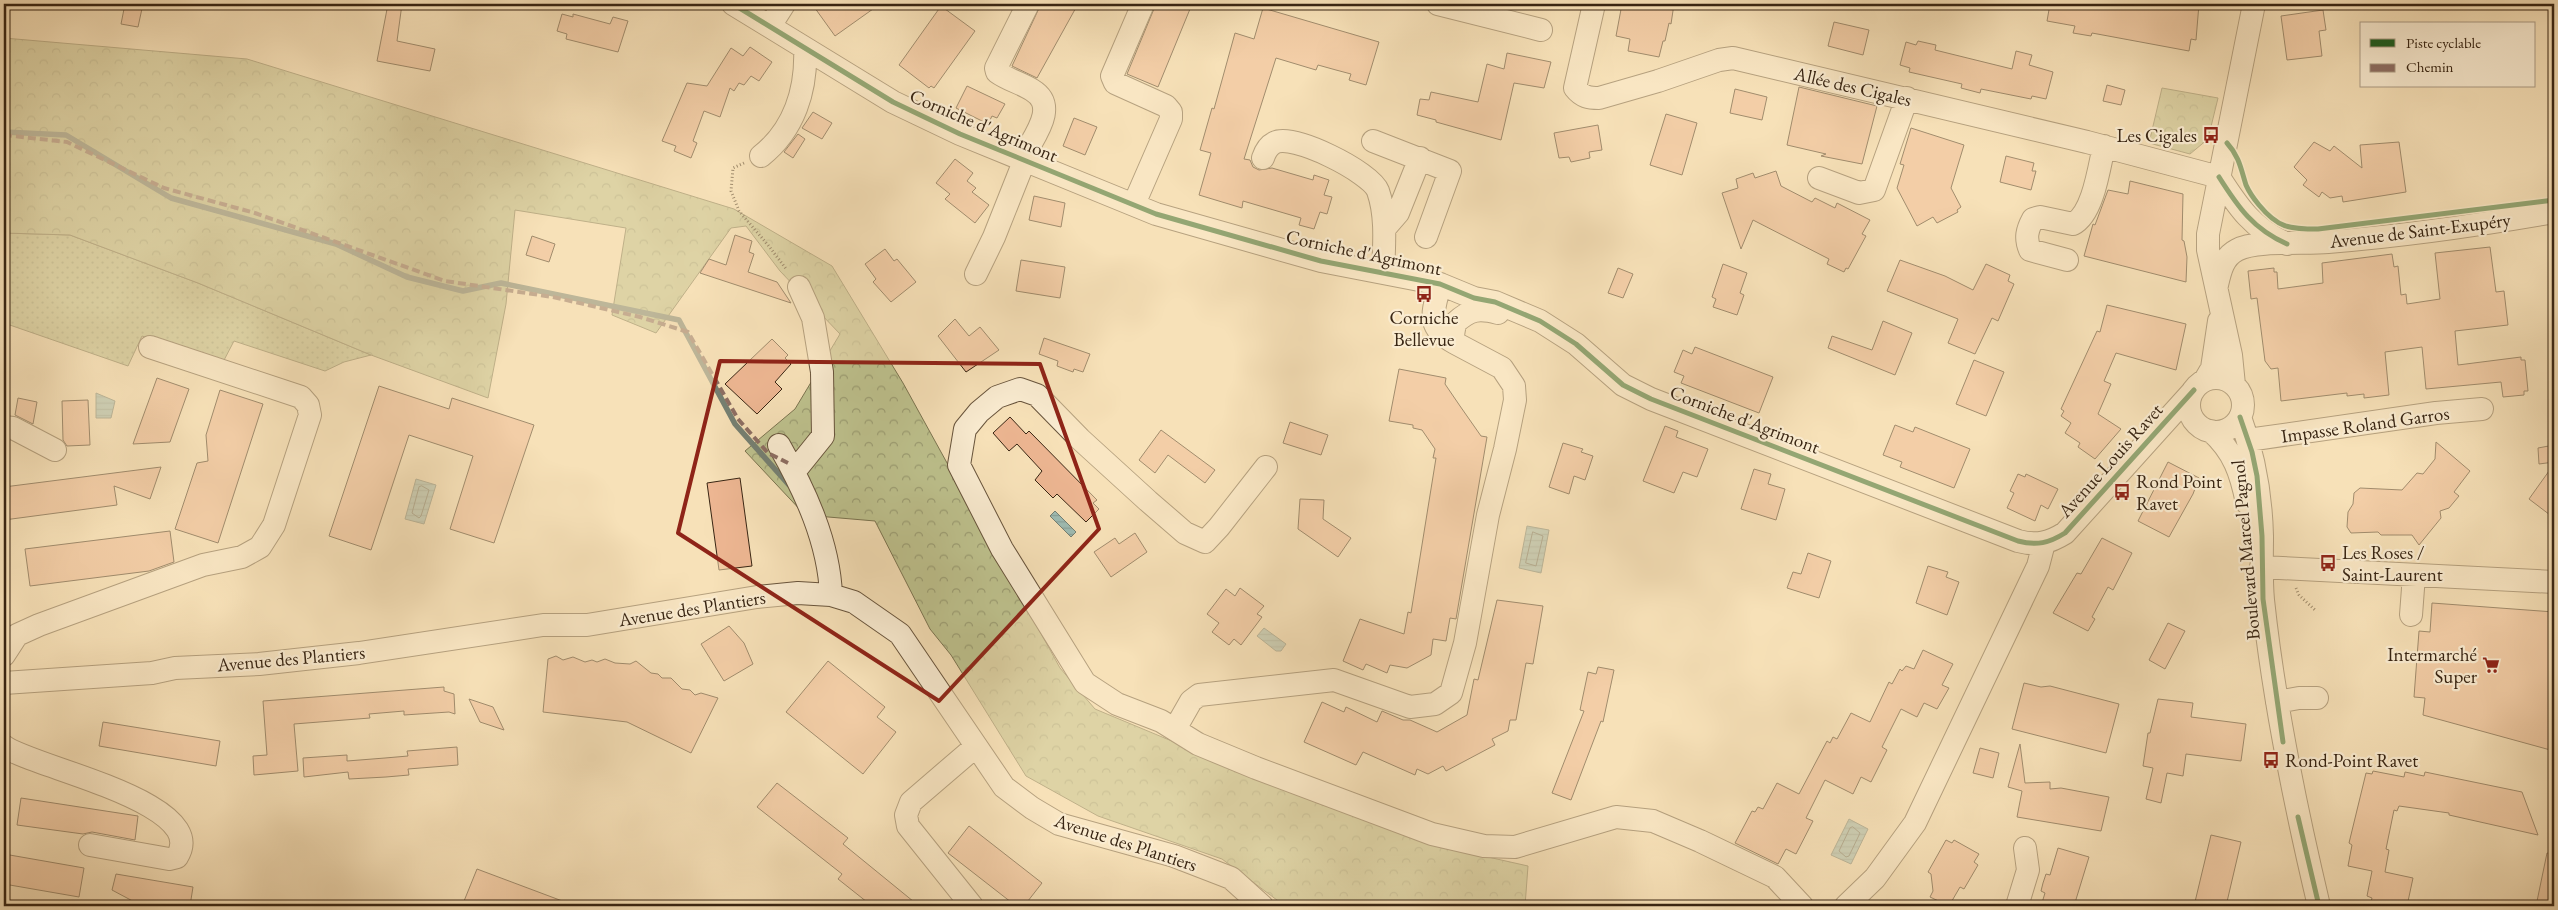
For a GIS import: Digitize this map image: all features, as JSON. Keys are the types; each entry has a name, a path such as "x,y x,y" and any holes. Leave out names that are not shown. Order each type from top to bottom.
{"street":[{"name":"Corniche d'Agrimont","path":"733,4 893,102 960,134 1156,214 1292,253 1440,284 1474,298 1495,302 1540,321 1576,344 1623,384 1651,399 2018,542 2044,543"},
{"path":"770,26 784,4"},
{"path":"976,274 994,237 1024,159 1045,115 1045,104 1039,94 1006,79 997,72 996,68 1028,4"},
{"path":"1134,204 1171,119 1171,112 1166,106 1115,83 1112,76 1143,4"},
{"path":"1438,4 1499,11 1541,30"},
{"name":"Allée des Cigales","path":"1594,4 1575,88 1580,94 1590,98 1608,96 1719,60 1733,58 2104,146 2218,177"},
{"path":"2221,312 2212,368 2200,385 2189,408 2204,428 2228,429 2240,417 2243,400 2234,385 2231,354 2208,250 2208,234 2218,177 2230,132 2254,4"},
{"path":"761,156 769,149 792,119 802,96 806,70 805,48"},
{"path":"1819,178 1859,193 1874,190 1907,98"},
{"path":"1263,158 1266,150 1274,142 1283,140 1338,158 1362,175 1378,190 1385,228 1384,272"},
{"path":"1373,141 1450,171 1426,237"},
{"path":"2068,260 2030,250 2026,241 2028,229 2033,219 2040,217 2073,224 2082,220 2088,207 2104,146"},
{"path":"1385,228 1398,213 1420,158"},
{"path":"2218,177 2238,207 2252,222 2268,236 2287,244"},
{"name":"Avenue de Saint-Exupéry","path":"2217,285 2221,267 2237,250 2253,246 2327,242 2554,212"},
{"path":"1175,729 1191,701 1199,695 1334,680 1410,708 1436,704 1451,693 1465,643 1488,515 1515,400 1514,386 1502,368 1442,336 1435,328 1434,315 1440,284"},
{"path":"794,472 824,436 822,372 813,318 799,287"},
{"path":"1455,343 1453,335 1455,322 1470,311 1481,309 1515,318 1540,321"},
{"path":"4,655 17,635 39,625 202,565 242,558 260,547 274,525 310,415 308,405 302,397 150,347"},
{"path":"2200,385 2215,378 2225,380 2234,385"},
{"name":"Avenue Louis Ravet","path":"2044,543 2065,533 2200,385"},
{"path":"1266,467 1220,527 1205,542 1185,532 1148,501 1080,439 1037,395 1020,389 997,397 979,412 965,429 959,465 1002,549 1084,683 1116,704 1175,729 1198,744 1256,768 1432,834 1484,846 1515,847 1616,817 1653,821 1700,841 1775,878 1802,906"},
{"name":"Impasse Roland Garros","path":"2248,440 2436,413 2482,409"},
{"name":"Boulevard Marcel Pagnol","path":"2240,417 2248,440 2258,494 2263,599 2276,702 2298,816 2319,906"},
{"path":"4,427 13,428 55,450"},
{"name":"Avenue Louis Ravet","path":"2146,443 2171,432 2204,428"},
{"name":"Boulevard Marcel Pagnol","path":"2204,428 2230,450 2237,464 2261,568"},
{"path":"779,446 804,491 826,557 831,595"},
{"path":"1851,905 1875,878 1915,823 2038,566 2044,543"},
{"path":"2261,568 2554,582"},
{"path":"2411,615 2414,575"},
{"name":"Avenue des Plantiers","path":"4,683 152,674 175,668 286,661 358,653 543,625 586,625 757,597 798,593 831,595 854,602 900,634 1004,787 1032,808 1060,824 1174,856 1231,878 1262,906"},
{"path":"2276,702 2317,698"},
{"path":"4,746 132,796 160,814 181,834 183,843 177,857 169,859 90,845"},
{"path":"972,906 908,826 906,815 911,802 976,746"},
{"path":"2017,906 2028,870 2025,848"}],"path":[{"path":"761,156 733,168 730,191 739,211 768,245 799,287"}],"highlighted area":[{"path":"720,361 1040,364 1099,529 939,701 678,533"}],"green space":[{"path":"4,38 247,59 734,209 832,266 903,383 1060,668 1095,709 1330,807 1430,844 1528,866 1525,906 1285,906 1222,859 1098,816 1026,776 951,655 930,629 875,521 805,515 745,451 795,409 840,334 780,271 746,226 731,228 656,333 612,315 626,228 515,210 506,304 488,398 371,355 198,283 70,235 4,233"},
{"path":"2162,88 2218,98 2208,139 2190,154 2149,143"},
{"path":"4,233 70,235 198,283 371,355 344,362 325,371 234,341 222,364 142,336 128,366 4,323"}],"water":[{"path":"96,393 115,401 111,418 96,418"},
{"path":"416,479 436,485 424,524 405,519"},
{"path":"1055,511 1076,532 1071,537 1050,516"},
{"path":"1527,526 1549,530 1541,573 1519,568"},
{"path":"1264,628 1286,644 1281,651 1276,651 1257,636"},
{"path":"1849,819 1868,829 1851,864 1831,855"}],"building":[{"path":"125,4 143,4 138,27 121,24"},
{"path":"388,4 402,4 397,41 435,49 430,71 377,61"},
{"path":"812,4 880,4 835,36"},
{"path":"1041,4 1078,4 1037,78 1012,66"},
{"path":"1156,4 1177,4 1190,9 1158,87 1127,74"},
{"path":"1622,4 1674,4 1671,24 1669,23 1659,57 1628,51 1630,39 1616,36"},
{"path":"2050,4 2199,4 2196,40 2191,39 2189,51 2092,33 2091,36 2073,33 2075,26 2047,21"},
{"path":"941,6 975,31 934,88 931,86 929,88 899,65"},
{"path":"1263,8 1379,42 1366,85 1349,80 1351,74 1318,65 1316,70 1276,58 1244,159 1250,160 1253,167 1259,170 1272,168 1313,180 1314,175 1329,180 1324,195 1332,197 1327,214 1320,212 1314,229 1299,225 1301,218 1243,201 1242,208 1199,195 1211,153 1200,150 1212,108 1214,109 1235,33 1254,39"},
{"path":"2323,10 2326,30 2319,31 2322,56 2287,60 2281,16"},
{"path":"562,14 573,17 573,14 610,24 613,17 628,21 618,52 566,39 567,34 557,31"},
{"path":"1834,22 1869,30 1863,55 1828,46"},
{"path":"1918,41 1936,45 1935,50 2012,69 2016,51 2032,55 2029,65 2053,72 2046,99 2032,96 2031,99 1981,89 1980,93 1961,88 1962,84 1909,72 1910,68 1900,65 1906,42 1916,45"},
{"path":"750,47 772,62 759,81 751,76 744,85 739,83 734,91 730,88 720,117 704,111 693,141 697,143 691,158 674,151 676,146 662,141 687,83 707,86 731,48 743,56"},
{"path":"1507,53 1551,62 1544,88 1514,83 1501,140 1417,115 1420,99 1429,100 1431,92 1478,102 1487,64 1504,69"},
{"path":"2107,85 2125,90 2121,105 2103,101"},
{"path":"967,86 1005,104 997,118 992,116 988,124 956,108"},
{"path":"1799,87 1877,106 1862,164 1821,156 1826,154 1787,145"},
{"path":"1735,89 1767,97 1762,120 1730,113"},
{"path":"813,112 832,123 822,139 802,128"},
{"path":"1666,114 1697,123 1682,175 1650,165"},
{"path":"1074,118 1097,127 1085,155 1063,146"},
{"path":"1598,125 1602,150 1589,152 1590,158 1571,162 1569,157 1559,158 1554,133"},
{"path":"1911,128 1964,145 1951,188 1961,207 1957,210 1958,212 1937,223 1933,217 1917,226 1897,188 1904,165 1900,164"},
{"path":"798,134 805,139 793,158 784,152"},
{"path":"2314,142 2330,151 2334,146 2362,168 2360,145 2399,142 2406,192 2343,202 2342,196 2330,198 2322,192 2319,197 2303,185 2307,180 2294,167"},
{"path":"2006,156 2034,163 2032,171 2036,171 2031,190 2000,182"},
{"path":"955,159 973,173 967,181 976,188 972,192 989,205 975,223 945,199 950,194 936,183"},
{"path":"1776,171 1781,186 1812,202 1815,198 1835,208 1837,203 1870,220 1862,234 1866,236 1848,269 1846,268 1844,272 1827,264 1829,259 1753,220 1741,249 1722,193 1738,188 1736,179 1753,173 1755,178"},
{"path":"2130,181 2183,194 2182,240 2184,241 2187,257 2186,282 2084,256 2093,224 2095,225 2108,190 2128,194"},
{"path":"1034,196 1065,203 1061,227 1029,220"},
{"path":"735,235 752,241 749,252 754,254 748,272 777,282 791,303 700,273 709,259 726,265"},
{"path":"532,236 555,244 549,262 526,255"},
{"path":"2490,247 2496,292 2504,291 2508,325 2455,331 2458,365 2521,357 2521,360 2525,360 2528,391 2524,391 2524,395 2503,397 2501,382 2426,389 2422,347 2385,352 2389,395 2364,398 2364,394 2347,396 2347,393 2281,401 2278,368 2271,369 2265,361 2257,298 2251,299 2248,271 2274,268 2274,272 2277,272 2278,289 2323,283 2322,263 2392,254 2394,267 2398,266 2401,295 2406,294 2407,304 2440,299 2435,253"},
{"path":"885,249 894,261 897,259 916,282 891,302 873,282 876,279 865,264"},
{"path":"1021,260 1065,267 1060,298 1016,291"},
{"path":"1900,260 1945,276 1973,290 1986,264 2010,275 2008,281 2014,284 1998,321 1992,318 1975,354 1948,343 1958,319 1887,291"},
{"path":"1723,264 1747,273 1740,293 1744,295 1737,315 1713,307 1716,299 1712,297"},
{"path":"1618,268 1633,274 1623,298 1608,293"},
{"path":"2107,305 2186,324 2176,370 2116,353 2104,381 2111,384 2098,414 2121,429 2095,459 2078,447 2080,443 2065,433 2071,423 2061,416 2064,411 2061,409 2097,331 2100,332"},
{"path":"955,319 969,336 980,327 999,350 966,372 938,336"},
{"path":"1883,321 1912,333 1895,375 1828,348 1832,336 1872,350"},
{"path":"1044,338 1090,354 1083,372 1074,369 1073,372 1057,366 1058,361 1039,354"},
{"path":"772,339 788,355 785,358 791,364 775,382 782,389 757,414 725,384"},
{"path":"1695,347 1773,377 1759,413 1681,383 1684,376 1674,372 1683,350 1692,354"},
{"path":"1974,360 2004,372 1986,416 1956,404"},
{"path":"1399,369 1446,378 1445,384 1460,406 1481,436 1487,437 1456,619 1450,618 1446,641 1433,639 1431,655 1407,668 1390,665 1387,673 1366,664 1363,670 1343,661 1360,619 1404,634 1408,612 1411,613 1436,458 1433,458 1435,449 1422,430 1413,428 1413,425 1389,421"},
{"path":"157,378 189,389 170,442 133,444"},
{"path":"379,386 449,409 452,398 534,425 494,543 450,529 473,456 409,435 371,550 329,536"},
{"path":"220,390 263,404 218,543 175,529 197,463 208,461 206,435"},
{"path":"18,398 37,402 33,424 15,415"},
{"path":"88,400 90,445 67,446 63,440 62,401"},
{"path":"1010,417 1026,434 1029,431 1097,500 1093,503 1099,509 1086,522 1057,494 1053,498 1035,480 1042,471 1017,444 1009,451 993,433"},
{"path":"1290,422 1328,435 1321,455 1283,443"},
{"path":"1895,425 1913,432 1915,427 1970,449 1954,488 1900,467 1902,462 1883,455"},
{"path":"1665,426 1678,431 1676,437 1708,449 1697,477 1683,472 1674,493 1643,481"},
{"path":"1161,430 1215,470 1205,483 1168,455 1155,473 1139,460"},
{"path":"2436,442 2470,471 2454,492 2459,496 2449,508 2440,511 2441,518 2419,545 2412,535 2381,535 2378,532 2351,533 2347,527 2348,512 2353,504 2354,493 2360,488 2402,490 2417,473 2423,474 2435,459"},
{"path":"1563,443 1583,449 1581,452 1593,456 1585,480 1574,476 1569,494 1549,487"},
{"path":"2554,445 2554,462 2539,464 2538,448"},
{"path":"2168,462 2199,478 2193,494 2169,537 2138,521"},
{"path":"2554,464 2554,518 2529,499"},
{"path":"161,467 150,499 114,486 117,505 4,520 4,487"},
{"path":"1754,469 1771,474 1768,484 1785,489 1776,520 1741,509"},
{"path":"2018,474 2025,477 2026,474 2058,489 2048,509 2041,505 2035,521 2007,508 2014,493 2010,491"},
{"path":"740,478 752,566 719,570 707,483"},
{"path":"1300,499 1324,500 1323,519 1351,538 1338,557 1298,529"},
{"path":"170,531 174,562 149,571 30,586 25,549"},
{"path":"1135,533 1147,552 1111,577 1094,552 1115,538 1119,544"},
{"path":"2102,538 2132,553 2113,590 2108,587 2092,617 2095,619 2088,631 2053,613 2077,573 2081,574"},
{"path":"1808,553 1831,561 1819,598 1787,588 1793,572 1801,574"},
{"path":"1928,566 1948,572 1946,577 1959,582 1947,615 1916,603"},
{"path":"1240,588 1264,606 1257,614 1262,617 1241,645 1234,639 1229,645 1212,632 1219,623 1207,614 1226,589 1235,596"},
{"path":"1497,600 1543,606 1533,664 1526,663 1516,720 1510,720 1508,731 1492,739 1495,745 1446,771 1443,766 1428,774 1417,769 1415,775 1363,752 1356,765 1304,742 1322,702 1344,712 1346,707 1377,722 1382,711 1403,720 1410,720 1437,732 1467,715 1474,679 1478,680"},
{"name":"Intermarché Super","path":"2432,603 2554,612 2554,751 2423,715 2425,698 2414,697 2419,631 2430,632"},
{"path":"2168,623 2185,631 2165,669 2149,660"},
{"path":"729,626 744,643 753,664 724,681 701,644"},
{"path":"1923,650 1953,664 1942,685 1949,688 1937,709 1924,703 1917,717 1901,709 1882,747 1887,750 1871,782 1861,777 1853,794 1825,780 1806,818 1813,821 1796,854 1786,849 1778,864 1735,843 1752,811 1755,812 1758,807 1763,809 1777,783 1799,794 1827,741 1830,743 1833,737 1837,739 1851,713 1870,722 1889,682 1892,684 1900,669 1902,671 1906,666 1914,669"},
{"path":"556,656 563,660 573,657 585,662 592,660 597,662 605,659 615,663 630,664 636,661 651,673 658,674 662,678 671,678 682,689 690,690 695,695 701,693 718,698 691,753 627,722 543,712 548,659"},
{"path":"828,661 885,707 877,717 896,732 863,774 786,712"},
{"path":"1598,667 1614,670 1603,722 1601,721 1571,800 1552,793 1584,711 1580,710 1588,672 1596,674"},
{"path":"2024,683 2041,687 2050,686 2119,704 2106,753 2012,729"},
{"path":"444,687 444,691 454,694 455,714 449,712 404,715 404,711 369,714 370,718 294,724 298,771 254,775 253,756 267,755 263,701"},
{"path":"469,699 493,707 504,730 480,722"},
{"path":"2158,699 2193,703 2191,717 2246,724 2241,761 2186,754 2183,776 2167,773 2161,803 2146,799 2153,768 2143,766 2148,733 2150,733"},
{"path":"103,722 220,741 216,766 99,746"},
{"path":"2020,744 2025,783 2050,782 2050,789 2061,788 2109,797 2101,831 2017,817 2022,791 2008,787"},
{"path":"457,747 458,765 408,769 409,775 349,779 348,772 304,777 303,758 347,755 347,761 408,756 407,751"},
{"path":"1980,748 1999,753 1993,778 1973,773"},
{"path":"2373,771 2404,777 2405,772 2424,776 2425,772 2522,792 2538,835 2449,815 2449,813 2399,806 2397,811 2394,810 2386,849 2389,850 2385,872 2413,878 2407,906 2370,906 2372,898 2367,896 2372,871 2348,866 2352,845 2349,843 2366,773 2372,774"},
{"path":"777,783 848,838 843,844 919,906 872,906 838,879 842,874 757,807"},
{"path":"21,798 138,816 135,840 92,832 83,834 17,825"},
{"path":"969,826 1042,883 1024,906 1016,906 948,853"},
{"path":"2211,835 2241,842 2226,906 2194,906"},
{"path":"1946,840 1952,843 1954,840 1979,854 1974,862 1978,865 1964,889 1960,887 1949,906 1930,897 1933,891 1931,874 1928,872"},
{"path":"2058,848 2089,857 2074,906 2041,906 2045,893 2041,891 2043,883 2046,874 2050,875"},
{"path":"2547,853 2554,854 2554,906 2536,906"},
{"path":"4,854 84,868 79,897 4,884"},
{"path":"477,869 573,905 462,906"},
{"path":"116,874 193,887 190,906 142,906 112,890"}],"waterway":[{"path":"4,132 66,135 171,198 336,244 407,277 463,291 501,283 679,320 735,424 789,485"}],"marked path":[{"path":"4,135 67,142 164,188 255,213 445,281 553,297 640,317 688,332 738,419 768,453 788,463"}],"cycle path":[{"path":"733,4 893,102 960,134 1156,214 1321,261 1440,284 1474,298 1495,302 1540,321 1576,344 1623,385 1651,399 2018,541 2043,543 2065,533 2194,390"},
{"path":"2227,143 2237,158 2250,193 2266,213 2285,226 2318,229 2554,200"},
{"path":"2219,177 2247,216 2265,231 2287,244"},
{"path":"2240,417 2252,452 2257,476 2262,536 2263,599 2283,742"},
{"path":"2298,817 2319,906"}],"place":[{"name":"Les Cigales","path":"2211,135"},
{"name":"Corniche Bellevue","path":"1424,294"},
{"name":"Rond Point Ravet","path":"2122,492"},
{"name":"Les Roses / Saint-Laurent","path":"2328,563"},
{"name":"Intermarché Super","path":"2491,665"},
{"name":"Rond-Point Ravet","path":"2271,760"}]}
